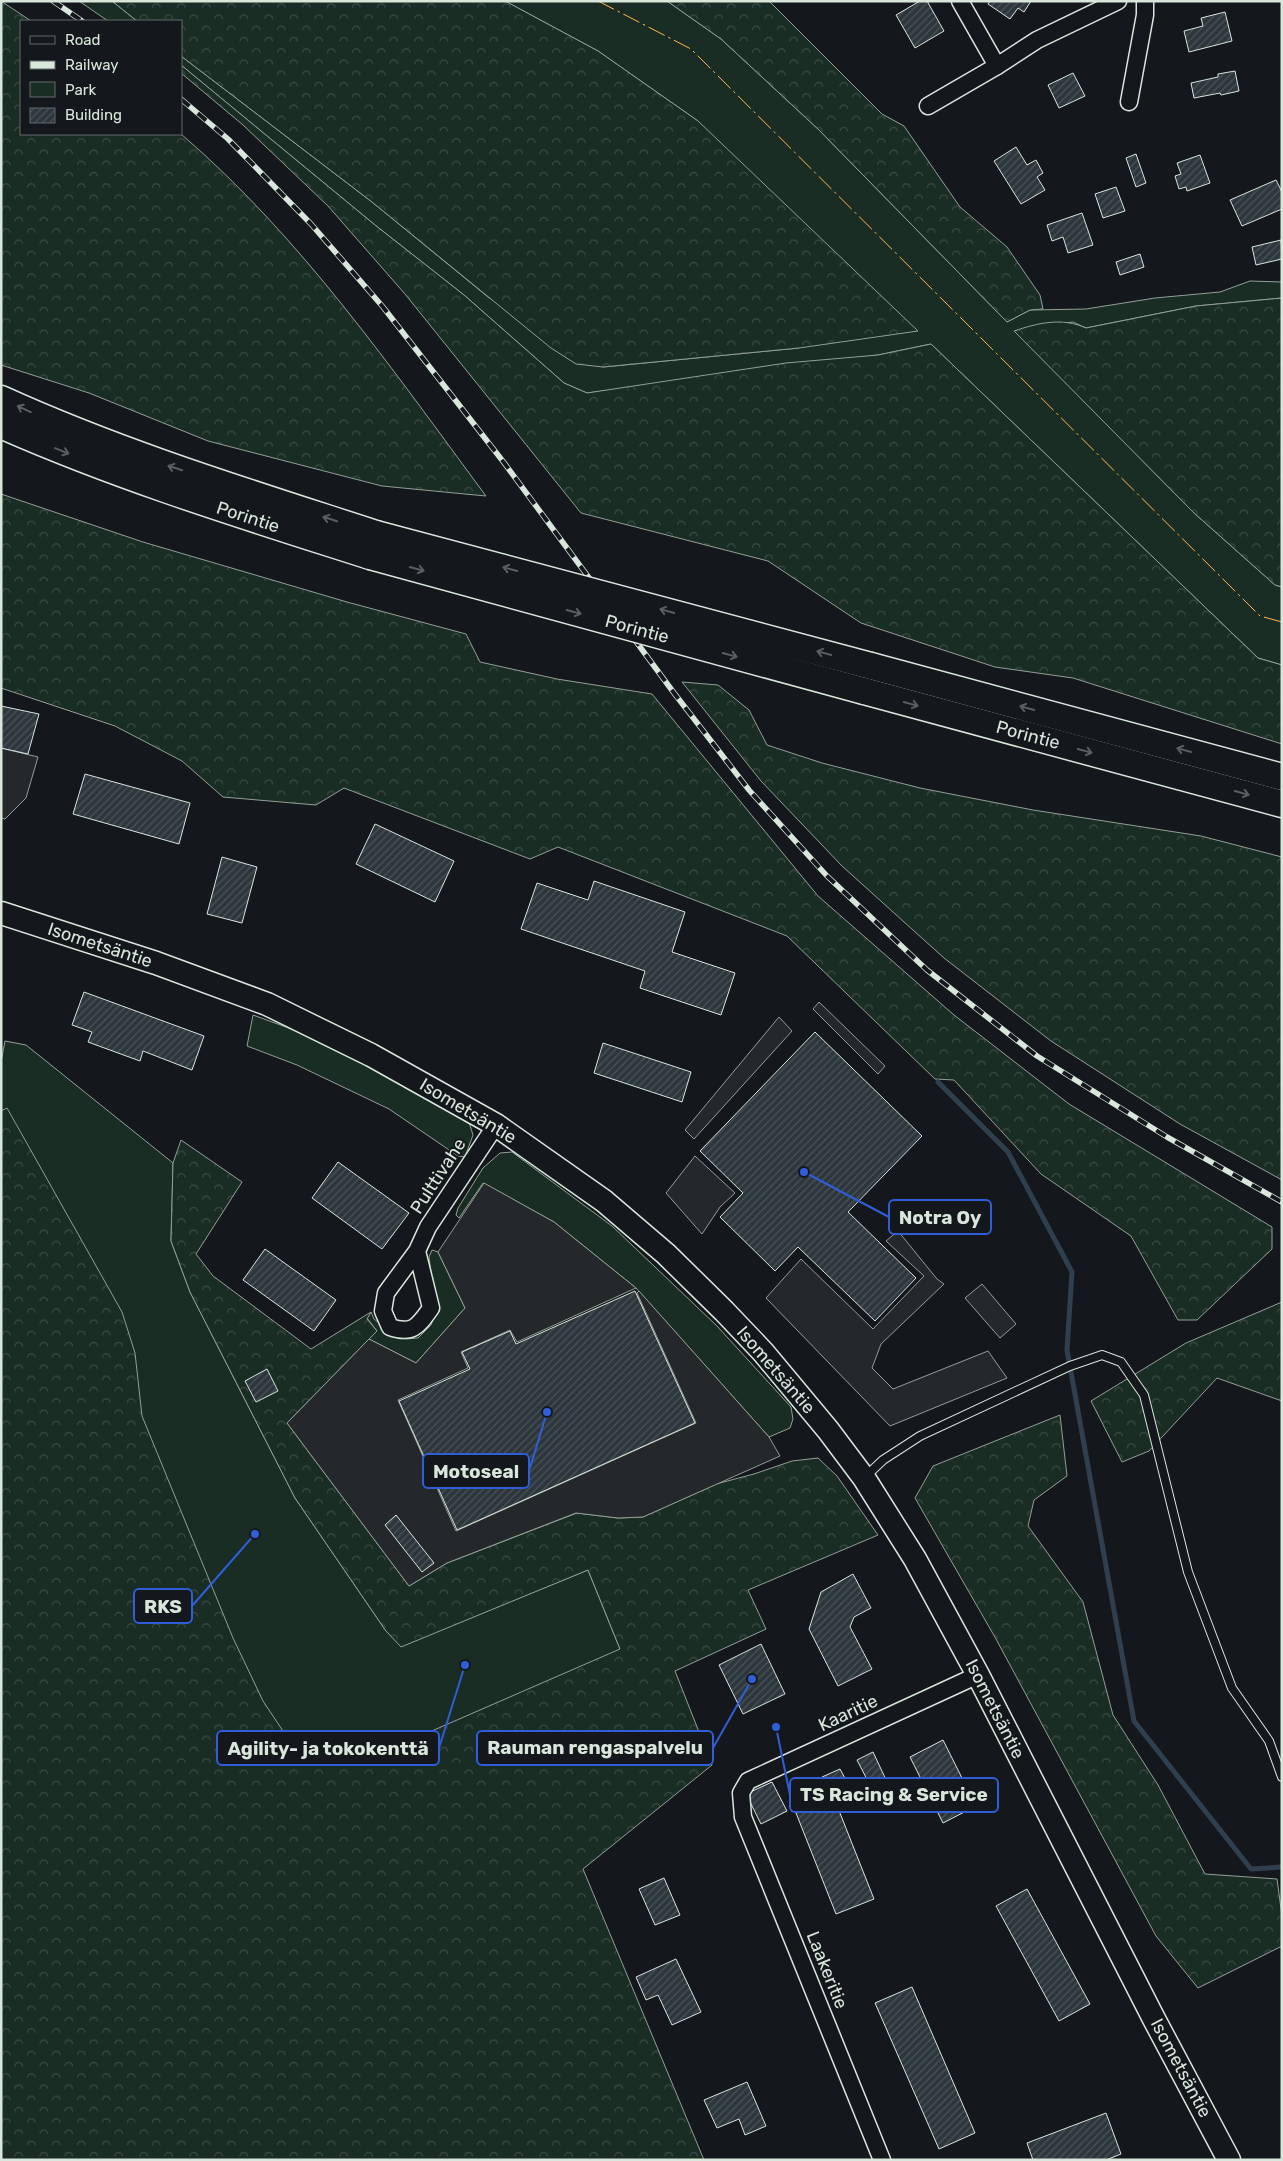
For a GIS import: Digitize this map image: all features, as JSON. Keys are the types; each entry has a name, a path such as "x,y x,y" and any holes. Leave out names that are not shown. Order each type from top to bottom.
{"highway":[{"name":"Porintie","path":"1,399 68,428 373,545 864,691 1282,804"},
{"name":"Porintie","path":"1,425 163,490 373,545 871,666 1282,776"}],"main road":[{"name":"Isometsäntie","path":"1,913 156,963 267,1004 371,1055 496,1125 604,1201 666,1254 763,1352 828,1430 864,1478 915,1559 978,1675 1154,2019 1230,2160"}],"street":[{"path":"960,1 997,66"},
{"path":"928,106 997,66 1037,40 1118,1"},
{"path":"1129,102 1145,15 1145,1"},
{"name":"Pulttivahe","path":"417,1251 428,1227 496,1125"},
{"name":"Kaaritie","path":"741,1793 748,1781 978,1675"},
{"name":"Laakeritie","path":"741,1793 743,1817 882,2160"}],"lane":[{"path":"864,1478 883,1460 920,1436 1070,1366 1102,1354 1121,1362 1144,1395 1188,1572 1232,1688 1269,1741 1282,1777"}],"green space":[{"path":"1,1 30,20 20,20 20,135 182,135 225,174 305,260 380,353 486,496 382,486 208,441 89,393 1,365"},
{"path":"79,1 112,1 136,20 107,20"},
{"path":"112,1 505,1 598,51 698,121 918,331 799,348 603,367 576,364 551,348 372,202 182,57 182,20 136,20"},
{"path":"505,1 667,1 721,39 819,130 1007,322 1030,310 1086,309 1155,298 1220,292 1250,281 1282,282 1282,298 1196,306 1086,328 1073,322 1015,331 1193,512 1275,585 1282,587 1282,665 1258,658 931,344 878,355 587,393 564,383 464,295 375,225 182,66 182,57 372,202 488,297 603,367 799,348 698,121 598,51"},
{"path":"667,1 769,1 882,114 904,126 960,207 1007,247 1040,295 1043,309 1030,310 1007,322 819,130 721,39"},
{"path":"182,66 375,225 464,295 564,383 587,393 786,363 878,355 931,344 1258,658 1282,665 1282,744 1073,678 995,667 861,623 768,561 581,513 405,294 328,206 243,125 182,74"},
{"path":"1282,298 1282,587 1275,585 1193,512 1014,331 1050,322 1068,323 1086,328 1196,306"},
{"path":"1,494 143,542 347,602 466,634 480,662 557,679 652,694 818,896 954,1015 1069,1104 1272,1227 1272,1249 1197,1320 1178,1320 1131,1236 1041,1174 954,1080 935,1079 787,936 558,847 530,859 344,788 316,805 223,797 182,761 115,726 1,688"},
{"path":"682,682 718,685 749,710 767,745 822,763 920,788 1033,810 1201,836 1282,857 1282,1180 1180,1124 1051,1041 944,958 842,866 761,781"},
{"path":"253,1015 305,1034 371,1066 469,1122 473,1135 465,1157 458,1156 389,1109 297,1065 247,1046"},
{"path":"5,1041 26,1045 173,1163 171,1241 190,1292 295,1498 386,1631 401,1646 588,1570 620,1649 567,1838 1,1744 1,1062"},
{"path":"7,1108 122,1312 135,1353 142,1416 233,1638 263,1701 289,1740 356,1764 620,1649 588,1570 401,1647 386,1631 295,1498 190,1292 171,1241 173,1163 181,1140 242,1182 196,1254 213,1276 311,1349 371,1312 367,1319 377,1331 287,1423 409,1586 447,1563 577,1513 618,1518 643,1517 716,1484 792,1461 818,1458 837,1476 878,1535 748,1590 766,1629 675,1671 712,1765 583,1869 704,2160 1,2160 1,1111"},
{"path":"512,1152 612,1226 717,1326 791,1407 793,1419 790,1428 769,1437 636,1288 554,1222 483,1183 459,1218 456,1215 458,1208 483,1168 500,1153"},
{"path":"432,1250 438,1252 465,1308 416,1363 369,1339 377,1331 367,1318 371,1312 374,1319 392,1333 406,1339 418,1338 431,1325 436,1311 429,1257"},
{"path":"1282,1302 1282,1401 1217,1378 1149,1451 1122,1462 1091,1401 1186,1343"},
{"path":"1060,1415 1067,1476 1034,1500 1028,1526 1083,1602 1113,1715 1158,1785 1205,1874 1277,1879 1282,1916 1282,1946 1198,1988 1156,1936 996,1639 915,1498 933,1466"}],"shaded area":[{"path":"1,748 38,757 26,798 5,819 1,818"},
{"path":"819,1002 885,1066 878,1074 813,1009"},
{"path":"779,1017 792,1031 694,1139 685,1130"},
{"path":"695,1156 735,1193 720,1207 702,1234 666,1193"},
{"path":"484,1183 554,1222 636,1288 517,1342 510,1330 461,1352 468,1368 398,1400 456,1531 696,1423 637,1293 639,1291 769,1437 780,1456 643,1517 618,1518 576,1513 447,1563 409,1586 287,1423 369,1339 416,1363 465,1308 438,1252"},
{"path":"898,1231 937,1279 944,1284 881,1344 872,1368 893,1389 988,1351 1007,1378 890,1426 766,1298 801,1259 873,1329 924,1276 886,1241"},
{"path":"982,1284 1016,1324 1000,1338 965,1298"}],"building":[{"path":"920,1 927,1 944,31 915,48 896,15"},
{"path":"990,1 1031,1 1024,12 1018,8 1010,19 988,4"},
{"path":"1225,12 1232,41 1189,52 1184,31 1203,26 1201,18"},
{"path":"1235,71 1239,91 1194,98 1191,83 1218,77 1218,74"},
{"path":"1073,73 1085,96 1059,108 1048,85"},
{"path":"1016,147 1027,165 1036,160 1043,173 1037,177 1045,190 1021,204 994,161"},
{"path":"1136,154 1146,183 1136,187 1126,158"},
{"path":"1200,155 1210,183 1187,191 1186,187 1179,189 1175,176 1181,174 1177,163"},
{"path":"1276,180 1282,192 1282,209 1242,226 1230,200"},
{"path":"1116,187 1125,211 1103,218 1095,194"},
{"path":"1082,213 1093,245 1068,253 1063,237 1052,241 1047,225"},
{"path":"1281,240 1282,259 1256,265 1252,247"},
{"path":"1140,254 1144,267 1120,275 1116,262"},
{"path":"1,706 39,714 28,754 1,748"},
{"path":"85,774 190,803 179,844 73,814"},
{"path":"375,824 454,861 435,902 356,864"},
{"path":"222,857 257,867 242,923 207,914"},
{"path":"594,881 685,912 672,952 735,973 721,1015 640,988 645,971 521,929 537,883 588,900"},
{"path":"84,992 204,1036 192,1070 143,1051 140,1061 88,1042 92,1032 72,1025"},
{"path":"815,1032 922,1136 848,1212 916,1278 875,1321 798,1247 775,1271 720,1217 743,1193 700,1151"},
{"path":"603,1043 691,1072 682,1102 594,1073"},
{"path":"338,1162 409,1213 382,1249 312,1198"},
{"path":"265,1249 336,1300 314,1331 243,1280"},
{"path":"635,1291 695,1423 457,1530 399,1401 470,1369 462,1352 510,1331 516,1344"},
{"path":"267,1369 278,1391 256,1402 245,1381"},
{"path":"396,1515 434,1563 422,1572 385,1525"},
{"path":"853,1574 871,1608 854,1617 850,1627 872,1669 838,1686 809,1629 821,1592"},
{"path":"761,1644 785,1694 743,1714 719,1665"},
{"path":"943,1740 976,1806 943,1823 910,1757"},
{"path":"873,1752 888,1784 873,1791 857,1760"},
{"path":"840,1769 847,1782 829,1791 822,1777"},
{"path":"772,1782 787,1811 761,1824 746,1794"},
{"path":"834,1798 874,1899 836,1914 796,1813"},
{"path":"664,1878 680,1915 655,1925 639,1889"},
{"path":"1027,1889 1090,2004 1059,2021 996,1906"},
{"path":"676,1959 701,2012 672,2025 658,1995 646,2000 636,1977"},
{"path":"912,1987 975,2133 939,2149 875,2003"},
{"path":"747,2082 766,2126 745,2135 739,2119 717,2128 704,2100"},
{"path":"1106,2113 1121,2154 1106,2160 1033,2160 1027,2143"}],"waterway":[{"path":"938,1082 1008,1152 1072,1272 1067,1350 1134,1721 1251,1869 1282,1867"}],"railway":[{"path":"53,1 81,20"},
{"path":"182,100 228,139 311,224 383,307 505,464 674,693 749,790 827,876 927,970 1037,1056 1167,1137 1282,1202"}],"power":[{"path":"598,1 691,49 1260,616 1282,622"}],"place":[{"name":"Notra Oy","path":"804,1172"},
{"name":"Motoseal","path":"547,1412"},
{"name":"RKS","path":"255,1534"},
{"name":"Agility- ja tokokenttä","path":"465,1665"},
{"name":"Rauman rengaspalvelu","path":"752,1679"},
{"name":"TS Racing & Service","path":"776,1727"}]}
